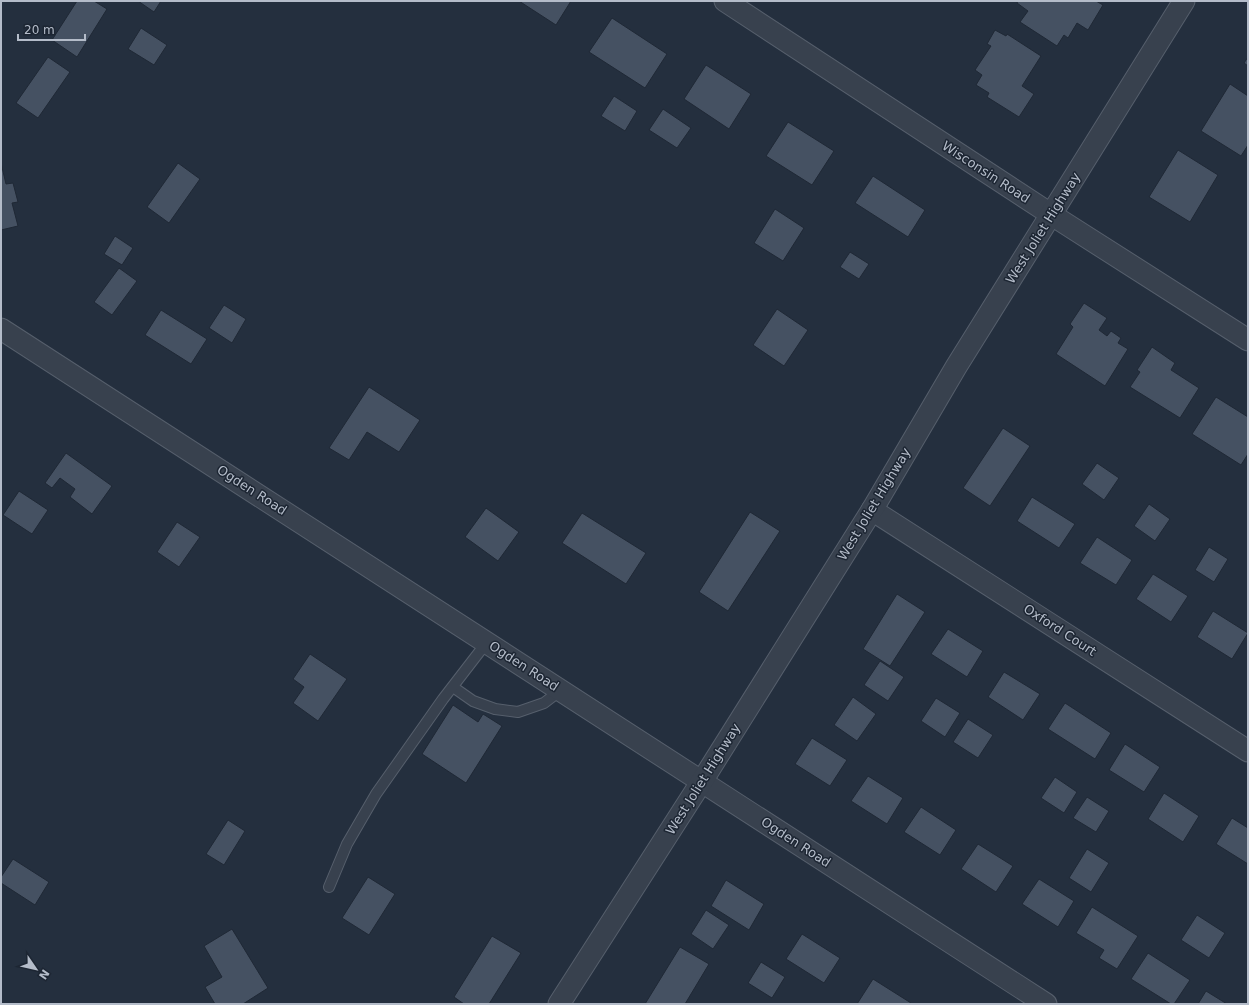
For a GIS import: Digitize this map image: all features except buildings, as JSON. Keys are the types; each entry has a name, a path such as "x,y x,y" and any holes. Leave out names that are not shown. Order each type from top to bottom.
{"street":[{"name":"Wisconsin Road","path":"725,1 1052,215 1248,340"},
{"name":"West Joliet Highway","path":"559,1004 702,781 872,510 956,367 1184,1"},
{"name":"Ogden Road","path":"1,328 1046,1004"},
{"name":"Oxford Court","path":"872,510 1248,751"}],"lane":[{"path":"329,887 347,844 376,794 487,642"},
{"path":"453,687 473,701 495,709 518,712 544,703 561,690"}]}
